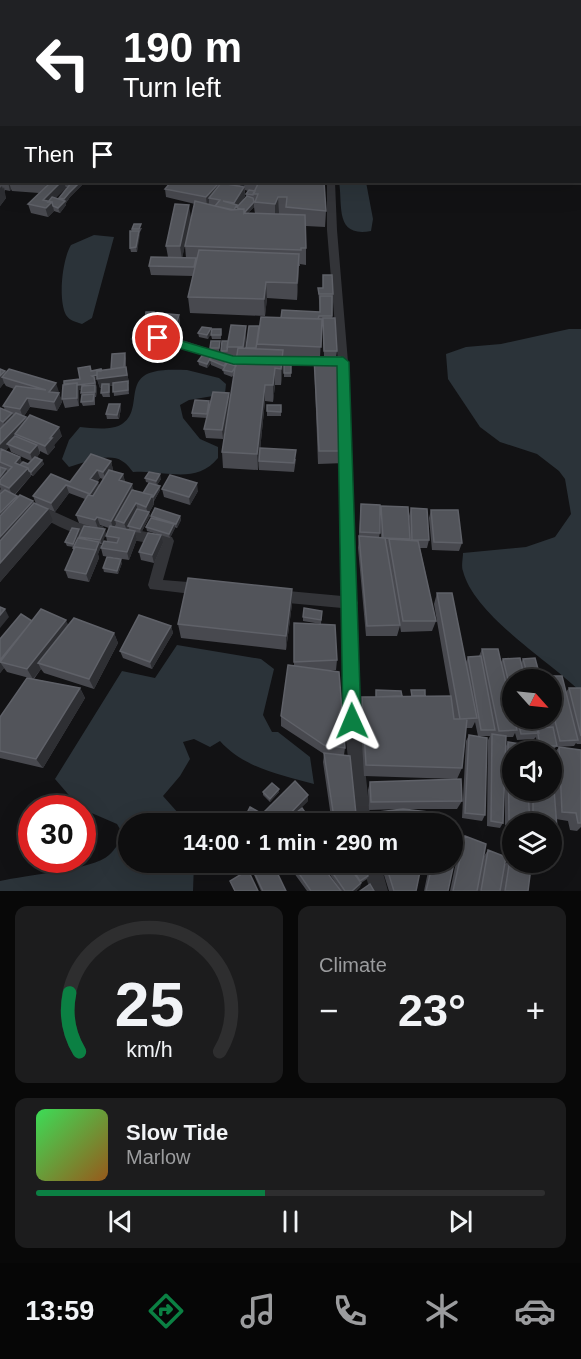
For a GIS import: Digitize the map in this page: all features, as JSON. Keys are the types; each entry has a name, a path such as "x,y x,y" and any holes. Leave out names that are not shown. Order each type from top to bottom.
{"street":[{"path":"331,183 332,230 343,362 351,603 352,721 362,813"},
{"path":"135,339 158,338 233,360 343,362"},
{"path":"23,502 77,528 168,541 155,585 212,590"},
{"path":"258,595 351,603"},
{"path":"374,873 379,891"}],"shaded area":[{"path":"339,183 366,183 373,219 371,231 359,232 351,229 346,224 341,209"},
{"path":"94,235 114,237 92,318 82,324 69,319 66,315 62,300 63,270 71,245"},
{"path":"569,329 581,329 581,692 562,675 562,669 555,669 496,620 470,588 463,571 463,553 526,547 555,537 571,514 565,479 559,471 537,454 500,442 480,427 448,379 446,354 466,347 501,344"},
{"path":"161,370 187,370 219,378 226,384 225,394 189,400 180,405 183,418 200,439 218,447 218,458 209,467 189,474 133,472 117,459 96,459 69,467 62,459 69,440 80,427 112,428 122,424 128,418 132,411 136,388 144,376"},
{"path":"177,645 261,659 274,669 263,715 272,732 278,732 310,757 314,784 276,774 252,764 240,758 220,741 210,747 194,739 183,742 190,759 180,776 163,796 178,813 118,813 118,826 96,815 96,795 69,795 55,779 122,671 155,678"},
{"path":"118,844 118,873 194,873 193,891 0,891 0,881 46,873 96,873 96,862 111,853"}],"building":[{"path":"50,183 60,183 43,200 52,202 46,208 28,204"},
{"path":"71,183 79,183 64,199 59,198"},
{"path":"170,183 219,183 206,197 165,189"},
{"path":"221,183 244,187 234,203 223,201 237,205 234,210 215,206 220,200 209,198"},
{"path":"258,183 324,183 326,211 286,207 287,197 278,197 275,204 255,202 258,194 253,194"},
{"path":"249,190 255,191 253,195 246,194"},
{"path":"247,196 253,198 254,202 244,213 244,209 237,207"},
{"path":"52,197 65,201 58,208 53,206 52,202 48,202"},
{"path":"195,201 231,210 244,209 244,213 305,215 306,248 301,248 301,250 185,246"},
{"path":"175,204 189,205 180,246 166,246"},
{"path":"134,224 141,224 139,229 132,229"},
{"path":"130,231 139,231 136,247 130,248"},
{"path":"199,250 299,254 297,283 266,282 264,299 188,297"},
{"path":"151,257 196,258 194,267 149,266"},
{"path":"323,275 332,275 333,294 319,294 318,288 323,288"},
{"path":"320,296 332,296 332,316 319,316 318,319 281,318 282,310 320,312"},
{"path":"146,312 154,312 153,321 145,321"},
{"path":"157,313 179,315 175,327 153,325"},
{"path":"261,317 322,319 321,347 257,344"},
{"path":"323,318 335,318 337,351 324,351"},
{"path":"231,325 246,326 243,347 227,347"},
{"path":"249,326 259,326 256,348 246,348"},
{"path":"202,327 211,328 207,335 198,333"},
{"path":"212,329 221,329 221,335 211,335"},
{"path":"211,341 220,341 219,348 210,348"},
{"path":"222,341 228,341 227,351 221,351"},
{"path":"238,348 283,350 281,369 275,368 273,385 265,385 257,454 222,452"},
{"path":"125,353 124,367 111,369 112,354"},
{"path":"204,353 212,355 207,364 198,361"},
{"path":"214,356 227,361 224,366 210,360"},
{"path":"314,357 340,357 346,451 319,451"},
{"path":"227,363 236,366 232,372 223,370"},
{"path":"284,363 291,363 291,373 284,373"},
{"path":"90,366 91,371 101,369 97,371 97,375 92,376 95,383 64,384 64,381 80,379 78,368"},
{"path":"126,367 127,375 97,379 97,371"},
{"path":"9,369 56,383 49,392 59,393 54,402 27,398 20,409 3,406 16,386 46,390 2,377"},
{"path":"128,381 128,390 113,392 113,383"},
{"path":"77,383 77,398 62,399 63,385"},
{"path":"102,384 109,384 109,392 101,393"},
{"path":"95,385 95,392 81,393 82,386"},
{"path":"213,392 229,393 222,430 204,429"},
{"path":"94,394 93,401 81,402 82,395"},
{"path":"195,400 209,401 207,414 192,413"},
{"path":"109,404 120,404 117,415 106,414"},
{"path":"267,405 281,405 281,412 267,411"},
{"path":"0,408 12,413 3,422 0,420"},
{"path":"16,413 26,417 0,444 0,429"},
{"path":"30,415 59,427 45,446 15,434"},
{"path":"15,436 37,445 30,453 7,444"},
{"path":"260,448 296,450 294,463 259,461"},
{"path":"1,449 20,457 15,463 28,468 9,488 0,484 0,480 12,467 0,462"},
{"path":"91,454 111,461 103,472 97,470 90,479 98,482 90,494 66,485 51,503 33,496 51,474 70,482"},
{"path":"35,457 42,460 31,472 20,465 23,462 28,464"},
{"path":"0,467 6,469 0,477"},
{"path":"109,470 123,474 119,480 132,484 111,521 76,515 88,495 93,496"},
{"path":"149,472 160,474 156,481 145,478"},
{"path":"170,475 197,483 189,497 162,489"},
{"path":"149,483 160,486 153,497 143,493"},
{"path":"5,490 17,496 0,513 0,494"},
{"path":"132,490 152,495 146,507 136,503 124,523 115,520"},
{"path":"20,495 33,501 0,537 0,516"},
{"path":"34,503 48,509 0,563 0,541"},
{"path":"361,504 380,505 380,533 360,532"},
{"path":"381,506 408,507 410,539 383,538"},
{"path":"155,508 180,516 176,524 151,516"},
{"path":"411,508 427,509 429,540 412,540"},
{"path":"137,509 149,512 140,529 128,526"},
{"path":"431,510 458,510 462,543 434,542"},
{"path":"151,518 174,524 169,534 146,527"},
{"path":"84,526 105,529 100,540 79,537"},
{"path":"110,526 135,531 127,552 101,548 104,541 117,543 119,538 106,536"},
{"path":"72,528 79,529 73,544 65,542"},
{"path":"148,533 161,535 152,555 139,552"},
{"path":"359,536 385,538 400,625 367,626"},
{"path":"78,538 99,542 96,550 75,547 74,549"},
{"path":"389,539 418,541 436,621 403,621"},
{"path":"75,547 96,550 86,574 65,570"},
{"path":"107,557 121,559 117,571 103,568"},
{"path":"188,578 292,589 286,636 178,624"},
{"path":"437,593 452,593 477,718 460,719"},
{"path":"304,608 322,611 321,620 303,617"},
{"path":"41,609 66,620 27,669 0,662"},
{"path":"21,614 32,621 0,660 0,639"},
{"path":"139,615 171,626 150,662 120,651"},
{"path":"74,618 114,633 89,679 38,663"},
{"path":"294,623 335,625 337,660 294,662"},
{"path":"482,649 498,649 503,669 502,729 517,730 499,731"},
{"path":"481,656 495,730 481,730 468,657"},
{"path":"520,658 522,669 505,669 503,659"},
{"path":"535,658 538,669 526,669 523,659"},
{"path":"288,665 339,672 345,748 324,745 281,716"},
{"path":"562,676 578,740 560,741 557,729 562,729"},
{"path":"27,678 80,688 36,759 0,751 0,717"},
{"path":"569,688 581,688 581,736"},
{"path":"376,690 401,691 402,696 376,697"},
{"path":"411,690 425,690 425,696 412,696"},
{"path":"451,696 454,719 467,719 462,768 366,765 362,697"},
{"path":"520,729 538,729 539,733 521,734"},
{"path":"537,729 553,729 556,741 539,741"},
{"path":"492,734 506,736 506,741 502,741 502,823 491,821"},
{"path":"469,735 487,738 485,815 465,813"},
{"path":"562,747 581,750 581,823 578,823 576,813 562,812"},
{"path":"324,753 350,756 356,813 333,813"},
{"path":"461,779 462,801 371,802 370,782"},
{"path":"295,781 308,795 291,813 263,813"},
{"path":"272,783 279,789 270,799 263,792"},
{"path":"509,801 529,801 529,813 509,813"},
{"path":"533,801 555,801 556,813 533,813"},
{"path":"250,807 259,812 259,813 247,813"},
{"path":"302,808 305,813 296,813"},
{"path":"403,809 428,813 379,813"},
{"path":"465,836 486,844 477,891 453,891 457,873 463,873"},
{"path":"488,850 502,855 503,873 500,891 481,891"},
{"path":"243,873 249,873 258,891 235,891 230,881"},
{"path":"254,873 277,873 286,891 263,891"},
{"path":"299,873 327,873 341,891 311,891"},
{"path":"333,873 354,873 361,883 352,891 345,891"},
{"path":"355,873 367,873 368,876 360,881"},
{"path":"388,873 420,873 416,891 394,891"},
{"path":"430,873 452,873 448,891 426,891"},
{"path":"508,873 530,873 528,891 505,891"},
{"path":"370,884 374,891 360,891"}],"route":[{"path":"158,338 233,360 343,362 351,603 352,721"}]}
